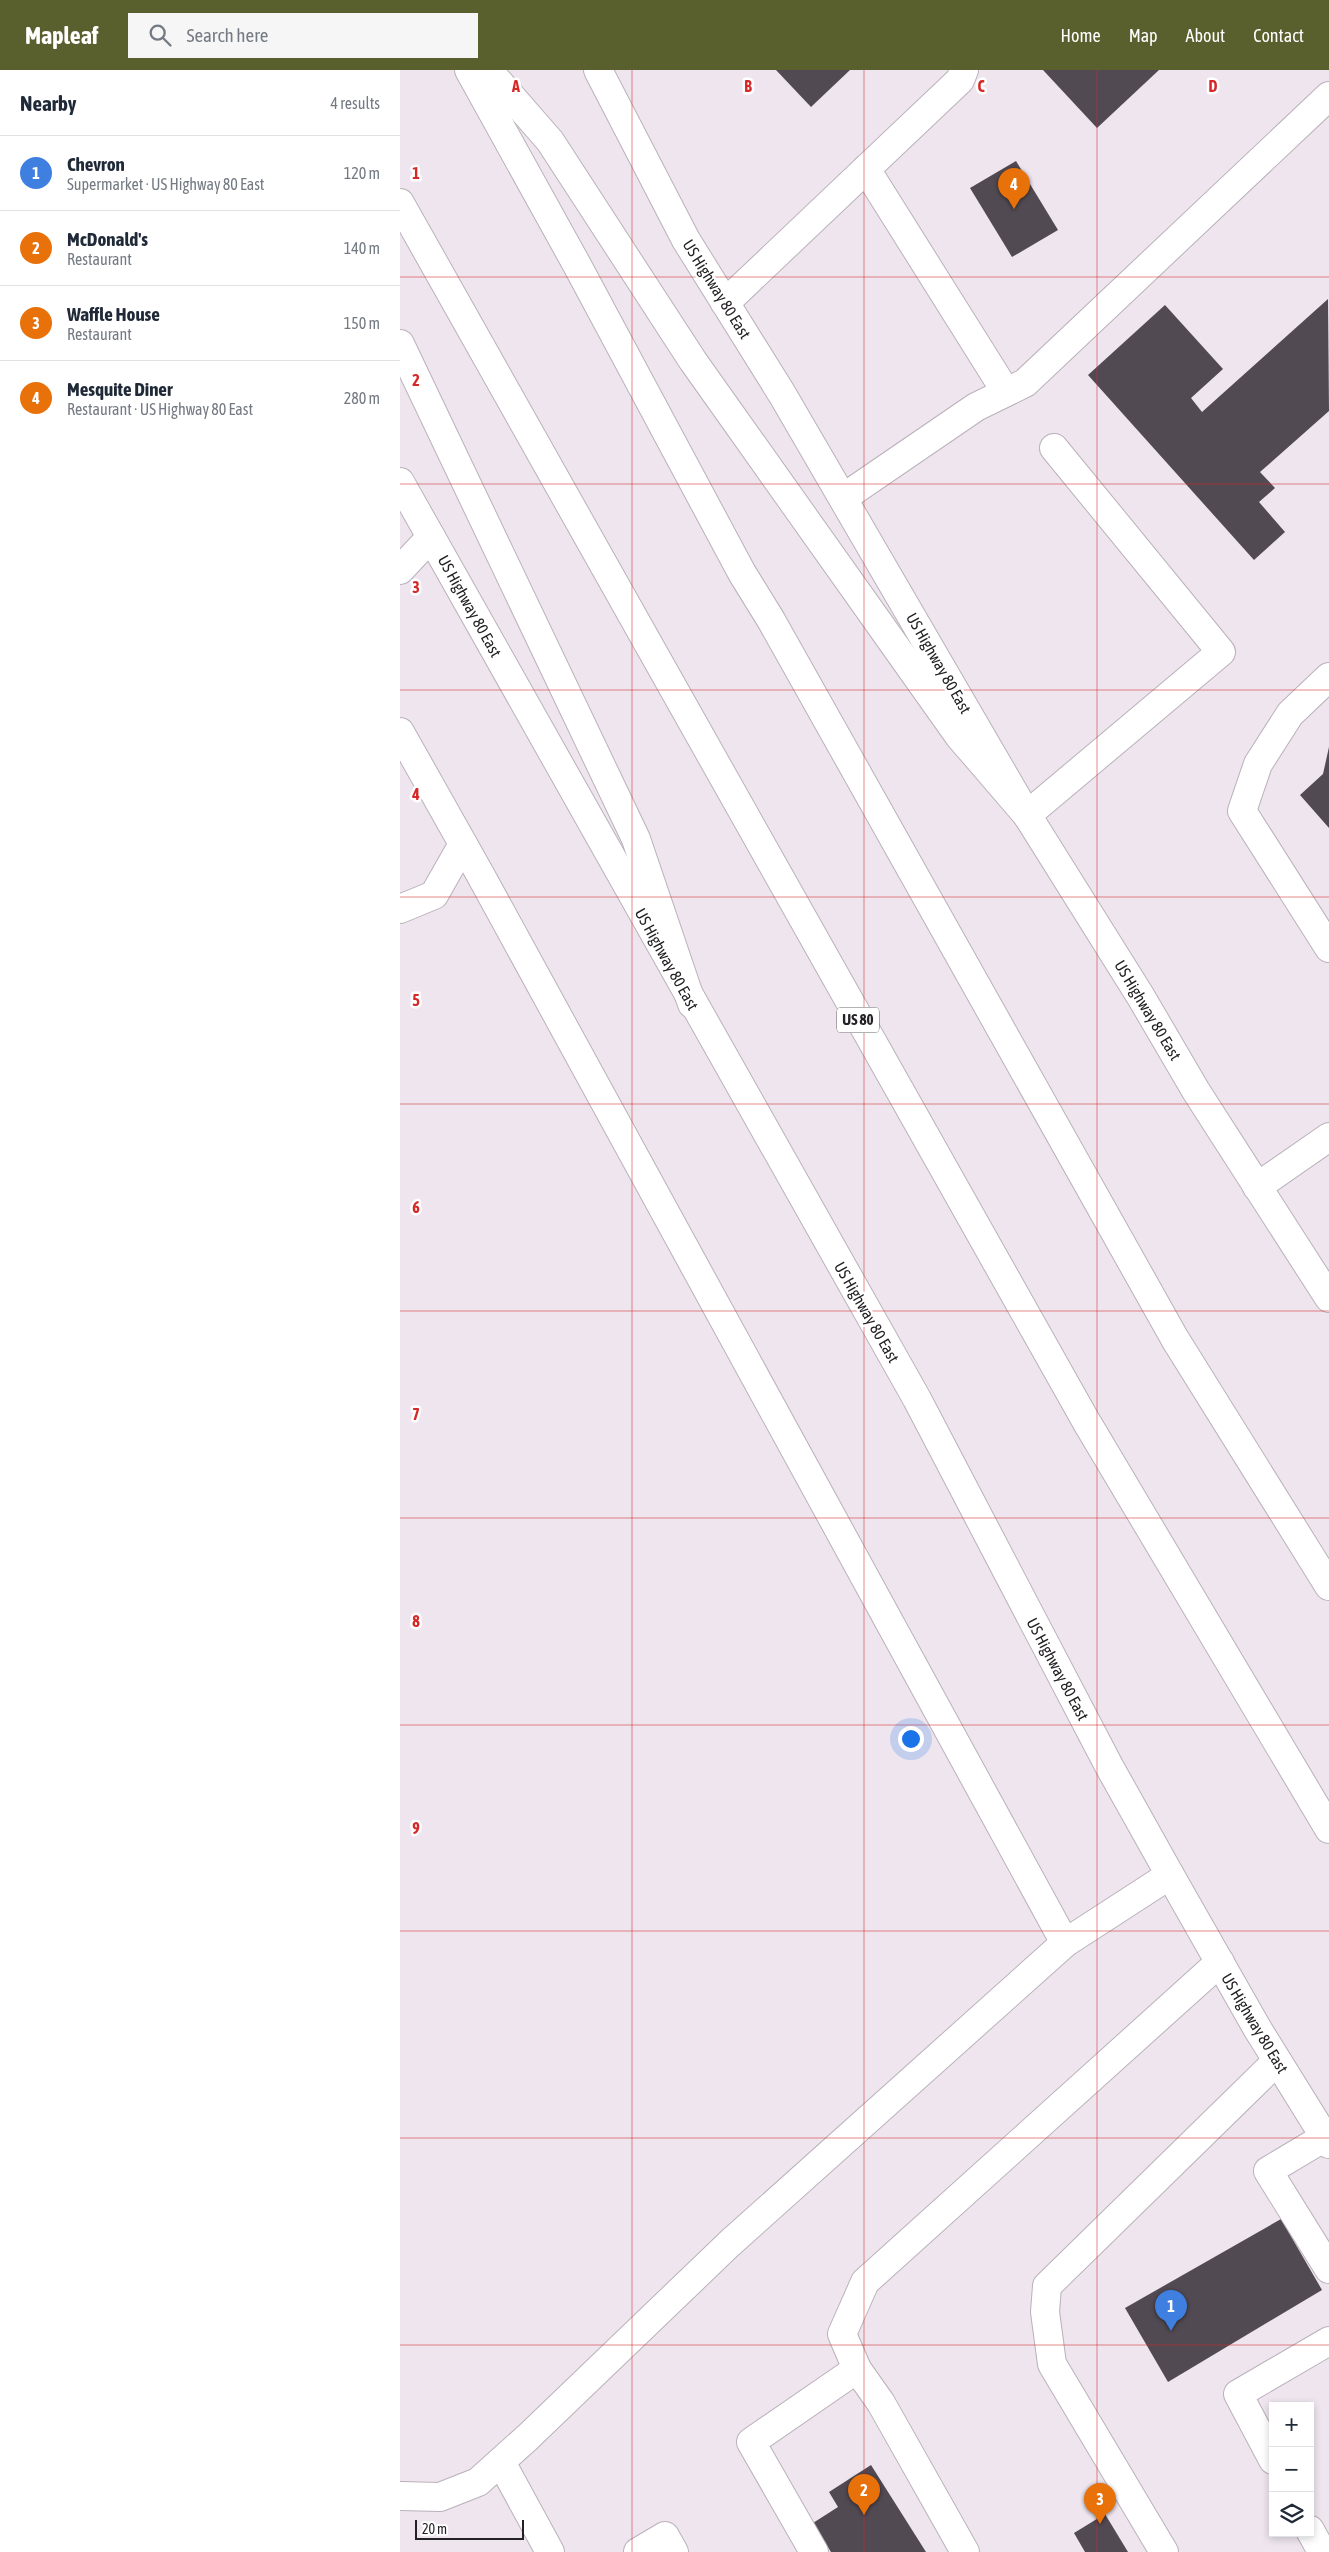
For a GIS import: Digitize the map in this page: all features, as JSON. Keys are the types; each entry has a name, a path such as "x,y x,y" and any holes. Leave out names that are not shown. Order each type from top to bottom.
{"main road":[{"path":"469,70 577,265 742,573 781,637 1175,1339 1329,1586"},
{"path":"488,70 550,141 693,361 959,736 1027,815 1222,652 1054,448"},
{"name":"US Highway 80 East","path":"598,70 686,240 782,394 1027,815 1257,1187 1329,1298"},
{"path":"725,303 960,80 964,70"},
{"path":"843,498 976,407 1025,383 1329,96"},
{"path":"866,169 1006,392"},
{"name":"US 80","path":"400,204 1086,1421 1329,1829"},
{"path":"400,344 636,839 692,1004"},
{"name":"US Highway 80 East","path":"400,482 692,1004 917,1399 1109,1766 1277,2061 1328,2141"},
{"path":"400,570 431,537"},
{"path":"1329,677 1290,714 1258,764 1242,811 1329,948"},
{"path":"400,732 1065,1943"},
{"path":"400,909 434,895 463,844"},
{"path":"1257,1187 1329,1137"},
{"path":"400,2496 440,2497 478,2482 729,2244 1065,1943 1170,1875"},
{"path":"965,2552 881,2403 857,2369 842,2334 865,2282 1220,1962"},
{"path":"1164,2552 1052,2364 1045,2312 1047,2286 1277,2061"},
{"path":"1328,2141 1268,2171 1329,2269"},
{"path":"1269,2452 1238,2394 1329,2341"},
{"path":"814,2552 751,2442 857,2369"},
{"path":"501,2462 550,2552"},
{"path":"638,2552 665,2536 674,2552"},
{"path":"1314,2537 1322,2552"}],"building":[{"path":"776,70 850,70 811,107"},
{"path":"1043,70 1159,70 1097,128"},
{"path":"1016,161 1058,230 1012,257 970,188"},
{"path":"1328,299 1329,411 1260,472 1275,488 1259,502 1285,532 1254,560 1088,375 1165,305 1223,369 1191,398 1202,412"},
{"path":"1329,747 1329,828 1300,795 1323,774"},
{"path":"1281,2219 1322,2290 1168,2382 1125,2308"},
{"path":"871,2465 926,2552 831,2552 813,2523 838,2507 829,2492"},
{"path":"1105,2514 1128,2552 1085,2552 1074,2533"}],"place":[{"name":"Mesquite Diner","path":"1014,209"},
{"name":"Chevron","path":"1171,2331"},
{"name":"McDonald's","path":"864,2515"},
{"name":"Waffle House","path":"1100,2524"}]}
